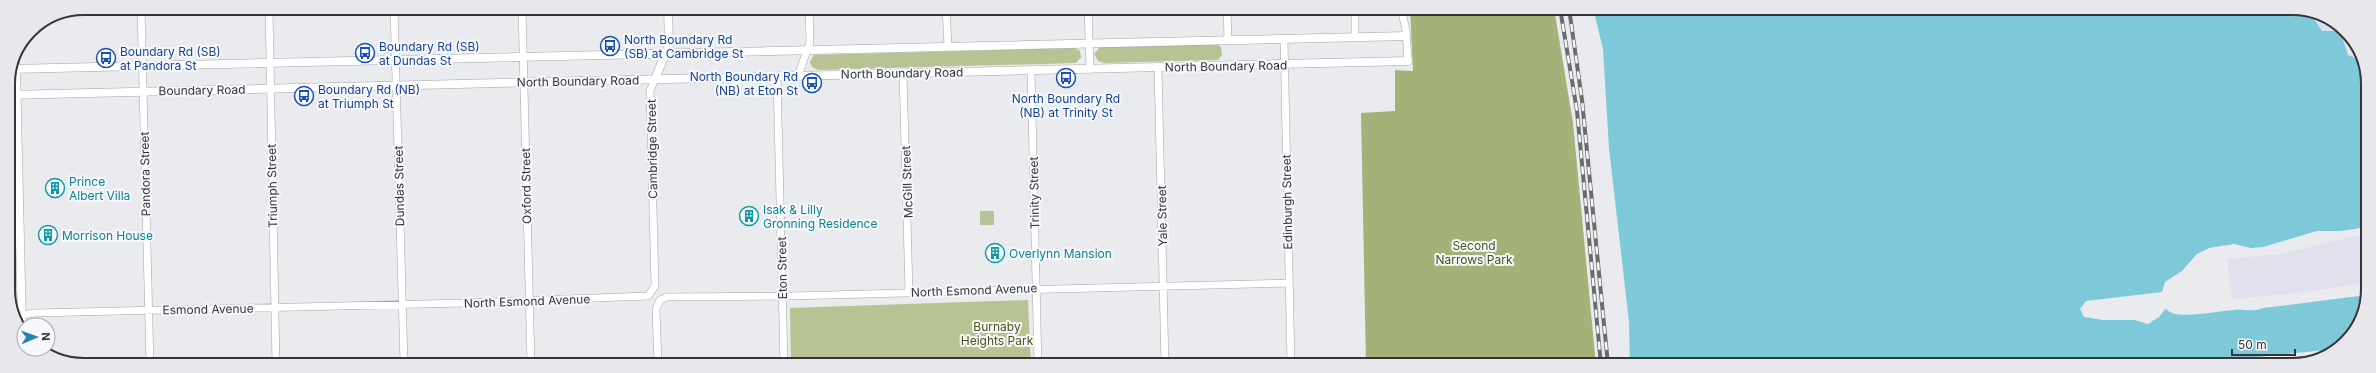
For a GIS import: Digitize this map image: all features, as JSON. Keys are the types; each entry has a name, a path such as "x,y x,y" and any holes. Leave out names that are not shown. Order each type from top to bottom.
{"street":[{"name":"Pandora Street","path":"141,15 150,358"},
{"name":"Triumph Street","path":"269,15 276,358"},
{"name":"Dundas Street","path":"394,15 404,358"},
{"name":"Oxford Street","path":"522,15 528,301 531,358"},
{"name":"Cambridge Street","path":"651,293 655,286 650,91 664,54 669,46 668,15"},
{"path":"798,76 810,42 809,15"},
{"path":"946,15 948,46"},
{"path":"1088,15 1090,69"},
{"path":"1227,15 1228,40"},
{"path":"1355,15 1355,37"},
{"path":"1402,15 1408,61"},
{"name":"North Boundary Road","path":"396,60 1406,36"},
{"name":"Edinburgh Street","path":"1284,39 1291,358"},
{"path":"16,69 396,60"},
{"name":"North Boundary Road","path":"397,85 1408,61"},
{"name":"Yale Street","path":"1158,68 1165,358"},
{"name":"Trinity Street","path":"1031,70 1038,358"},
{"name":"McGill Street","path":"903,73 909,292"},
{"name":"Eton Street","path":"777,76 784,358"},
{"name":"Boundary Road","path":"15,94 397,85"},
{"path":"15,205 18,309"},
{"name":"North Esmond Avenue","path":"658,358 656,309 660,300 667,297 782,296 1036,288 1289,283"},
{"name":"North Esmond Avenue","path":"402,305 642,297 651,293"},
{"name":"Esmond Avenue","path":"20,316 35,313 402,305"}],"shaded area":[{"path":"2313,18 2327,24 2337,31 2322,32"},
{"path":"2342,36 2352,49 2356,58 2348,55"},
{"path":"2361,234 2361,284 2291,294 2232,299 2227,259 2281,254"}],"green space":[{"name":"Second Narrows Park","path":"1410,15 1555,15 1573,123 1595,358 1366,358 1361,113 1395,111 1395,70 1413,71"},
{"path":"1217,44 1221,47 1222,55 1218,60 1104,63 1098,61 1094,54 1100,47"},
{"path":"1075,48 1080,51 1081,57 1076,63 818,70 812,67 810,62 814,55"},
{"path":"980,211 994,211 994,225 980,225"},
{"name":"Burnaby Heights Park","path":"1028,300 1031,358 791,358 790,308"}],"water":[{"path":"1595,15 2292,15 2313,18 2322,31 2338,32 2342,36 2348,55 2356,58 2360,70 2361,228 2341,231 2317,231 2263,247 2251,248 2234,244 2209,248 2197,254 2182,271 2165,282 2162,292 2131,306 2129,313 2150,320 2164,307 2172,313 2193,315 2237,310 2256,310 2360,296 2354,320 2338,341 2325,350 2248,358 1630,358 1629,322 1609,148 1603,49"}],"pier":[{"path":"2164,293 2161,298 2145,306 2136,307 2130,310 2131,313 2150,318 2164,305 2167,307 2159,317 2148,324 2134,320 2103,320 2084,317 2080,309 2086,301"}],"railway":[{"path":"1561,15 1577,111 1600,358"},
{"path":"1570,15 1582,100 1607,358"}],"place":[{"name":"North Boundary Rd (SB) at Cambridge St","path":"610,46"},
{"name":"Boundary Rd (SB) at Dundas St","path":"365,53"},
{"name":"Boundary Rd (SB) at Pandora St","path":"106,58"},
{"name":"North Boundary Rd (NB) at Trinity St","path":"1066,78"},
{"name":"North Boundary Rd (NB) at Eton St","path":"812,83"},
{"name":"Boundary Rd (NB) at Triumph St","path":"304,96"},
{"name":"Prince Albert Villa","path":"55,188"},
{"name":"Isak & Lilly Gronning Residence","path":"749,216"},
{"name":"Morrison House","path":"48,235"},
{"name":"Overlynn Mansion","path":"995,253"}]}
